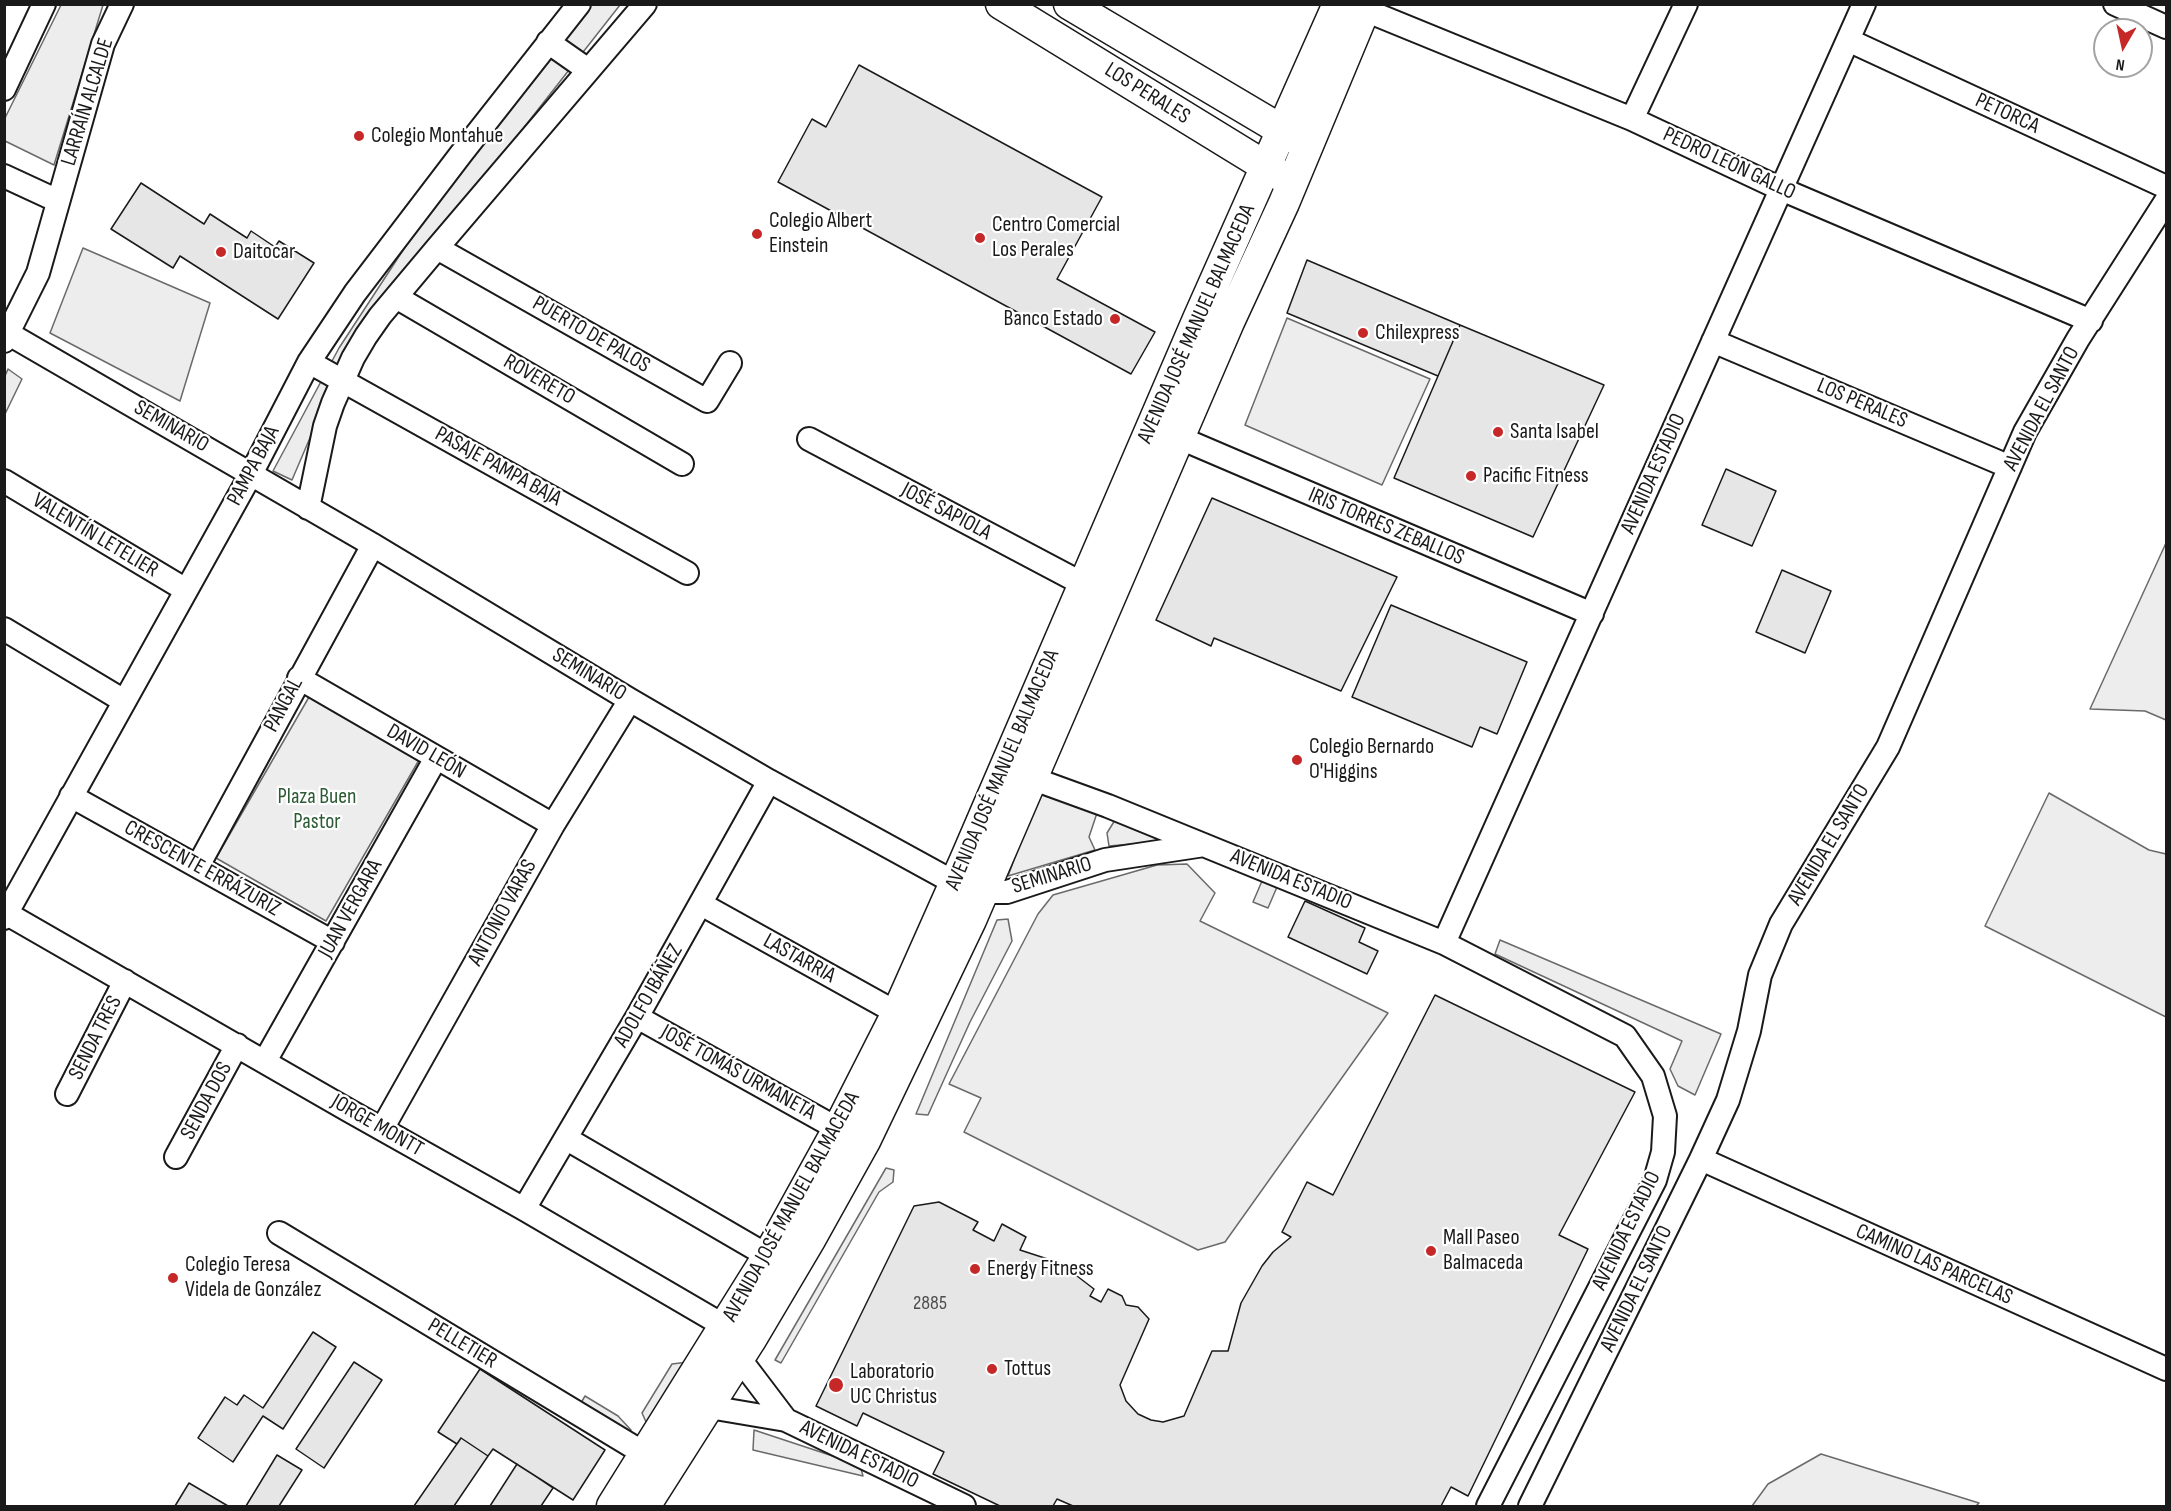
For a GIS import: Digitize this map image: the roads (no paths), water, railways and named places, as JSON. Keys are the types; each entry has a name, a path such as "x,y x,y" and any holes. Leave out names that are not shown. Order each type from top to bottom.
{"main road":[{"name":"LOS PERALES","path":"1002,4 1280,175"},
{"name":"LOS PERALES","path":"1069,4 1295,139"},
{"name":"AVENIDA JOSÉ MANUEL BALMACEDA","path":"645,1506 709,1407 738,1342 768,1256 838,1129 897,1013 1031,778 1180,438 1295,139 1357,6"},
{"path":"1076,50 1092,46 1097,37 1099,23"},
{"name":"AVENIDA JOSÉ MANUEL BALMACEDA","path":"612,1506 645,1454 738,1342 812,1238 865,1141 969,887 1083,584 1198,319 1280,175"}],"street":[{"path":"4,89 44,4"},
{"name":"LARRAÍN ALCALDE","path":"6,335 38,273 103,44 122,4"},
{"name":"PAMPA BAJA","path":"5,914 251,474 309,362 355,293 579,4"},
{"path":"308,508 326,426 342,380 366,336 437,248 645,4"},
{"path":"1632,120 1686,4"},
{"name":"AVENIDA ESTADIO","path":"1444,943 1864,4"},
{"path":"2115,4 2166,27"},
{"name":"PEDRO LEÓN GALLO","path":"1357,6 1632,120 1781,189 2091,321"},
{"name":"PETORCA","path":"1848,40 2166,187"},
{"path":"548,42 588,70"},
{"path":"4,176 58,201"},
{"name":"AVENIDA EL SANTO","path":"1530,1506 1728,1100 1749,1030 1760,975 1781,924 1888,747 2025,432 2079,339 2166,201"},
{"name":"PUERTO DE PALOS","path":"437,248 707,401 730,363"},
{"name":"ROVERETO","path":"396,297 682,464"},
{"name":"SEMINARIO","path":"6,335 373,545 769,781 969,887 1007,892 1105,860 1204,845"},
{"name":"LOS PERALES","path":"1713,341 2010,467"},
{"name":"PASAJE PAMPA BAJA","path":"309,362 687,573"},
{"name":"IRIS TORRES ZEBALLOS","path":"1180,438 1592,614"},
{"name":"JOSÉ SAPIOLA","path":"809,439 1083,584"},
{"name":"VALENTÍN LETELIER","path":"4,481 186,590"},
{"name":"PANGAL","path":"198,866 373,545"},
{"path":"6,633 124,701"},
{"name":"DAVID LEÓN","path":"299,678 553,825"},
{"name":"ANTONIO VARAS","path":"382,1129 553,825 630,700"},
{"name":"JUAN VERGARA","path":"265,1061 436,758"},
{"name":"AVENIDA ESTADIO","path":"1031,778 1108,806 1444,943 1625,1035 1653,1076 1665,1116 1663,1152 1655,1180 1488,1506"},
{"name":"ADOLFO IBÁÑEZ","path":"525,1209 637,1017 769,781"},
{"name":"CRESCENTE ERRÁZURIZ","path":"71,796 333,942"},
{"name":"LASTARRIA","path":"701,904 897,1013"},
{"name":"JORGE MONTT","path":"5,914 525,1209 738,1342"},
{"name":"SENDA TRES","path":"67,1094 125,981"},
{"name":"JOSÉ TOMÁS URMANETA","path":"637,1017 838,1129"},
{"name":"SENDA DOS","path":"176,1158 237,1045"},
{"path":"567,1139 768,1256"},
{"name":"CAMINO LAS PARCELAS","path":"1701,1159 2166,1369"},
{"name":"PELLETIER","path":"279,1233 645,1454"},
{"name":"AVENIDA ESTADIO","path":"738,1342 786,1420"},
{"name":"AVENIDA ESTADIO","path":"709,1407 786,1420 964,1506"}],"place":[{"name":"Colegio Montahue","path":"359,136"},
{"name":"Colegio Albert Einstein","path":"757,234"},
{"name":"Centro Comercial Los Perales","path":"980,238"},
{"name":"Daitocar","path":"221,252"},
{"name":"Banco Estado","path":"1115,319"},
{"name":"Chilexpress","path":"1363,333"},
{"name":"Santa Isabel","path":"1498,432"},
{"name":"Pacific Fitness","path":"1471,476"},
{"name":"Colegio Bernardo O'Higgins","path":"1297,760"},
{"name":"Mall Paseo Balmaceda","path":"1431,1251"},
{"name":"Energy Fitness","path":"975,1269"},
{"name":"Colegio Teresa Videla de González","path":"173,1278"},
{"name":"Tottus","path":"992,1369"},
{"name":"Laboratorio UC Christus","path":"836,1385"}],"park label":[{"name":"Plaza Buen Pastor","path":"317,810"}]}
